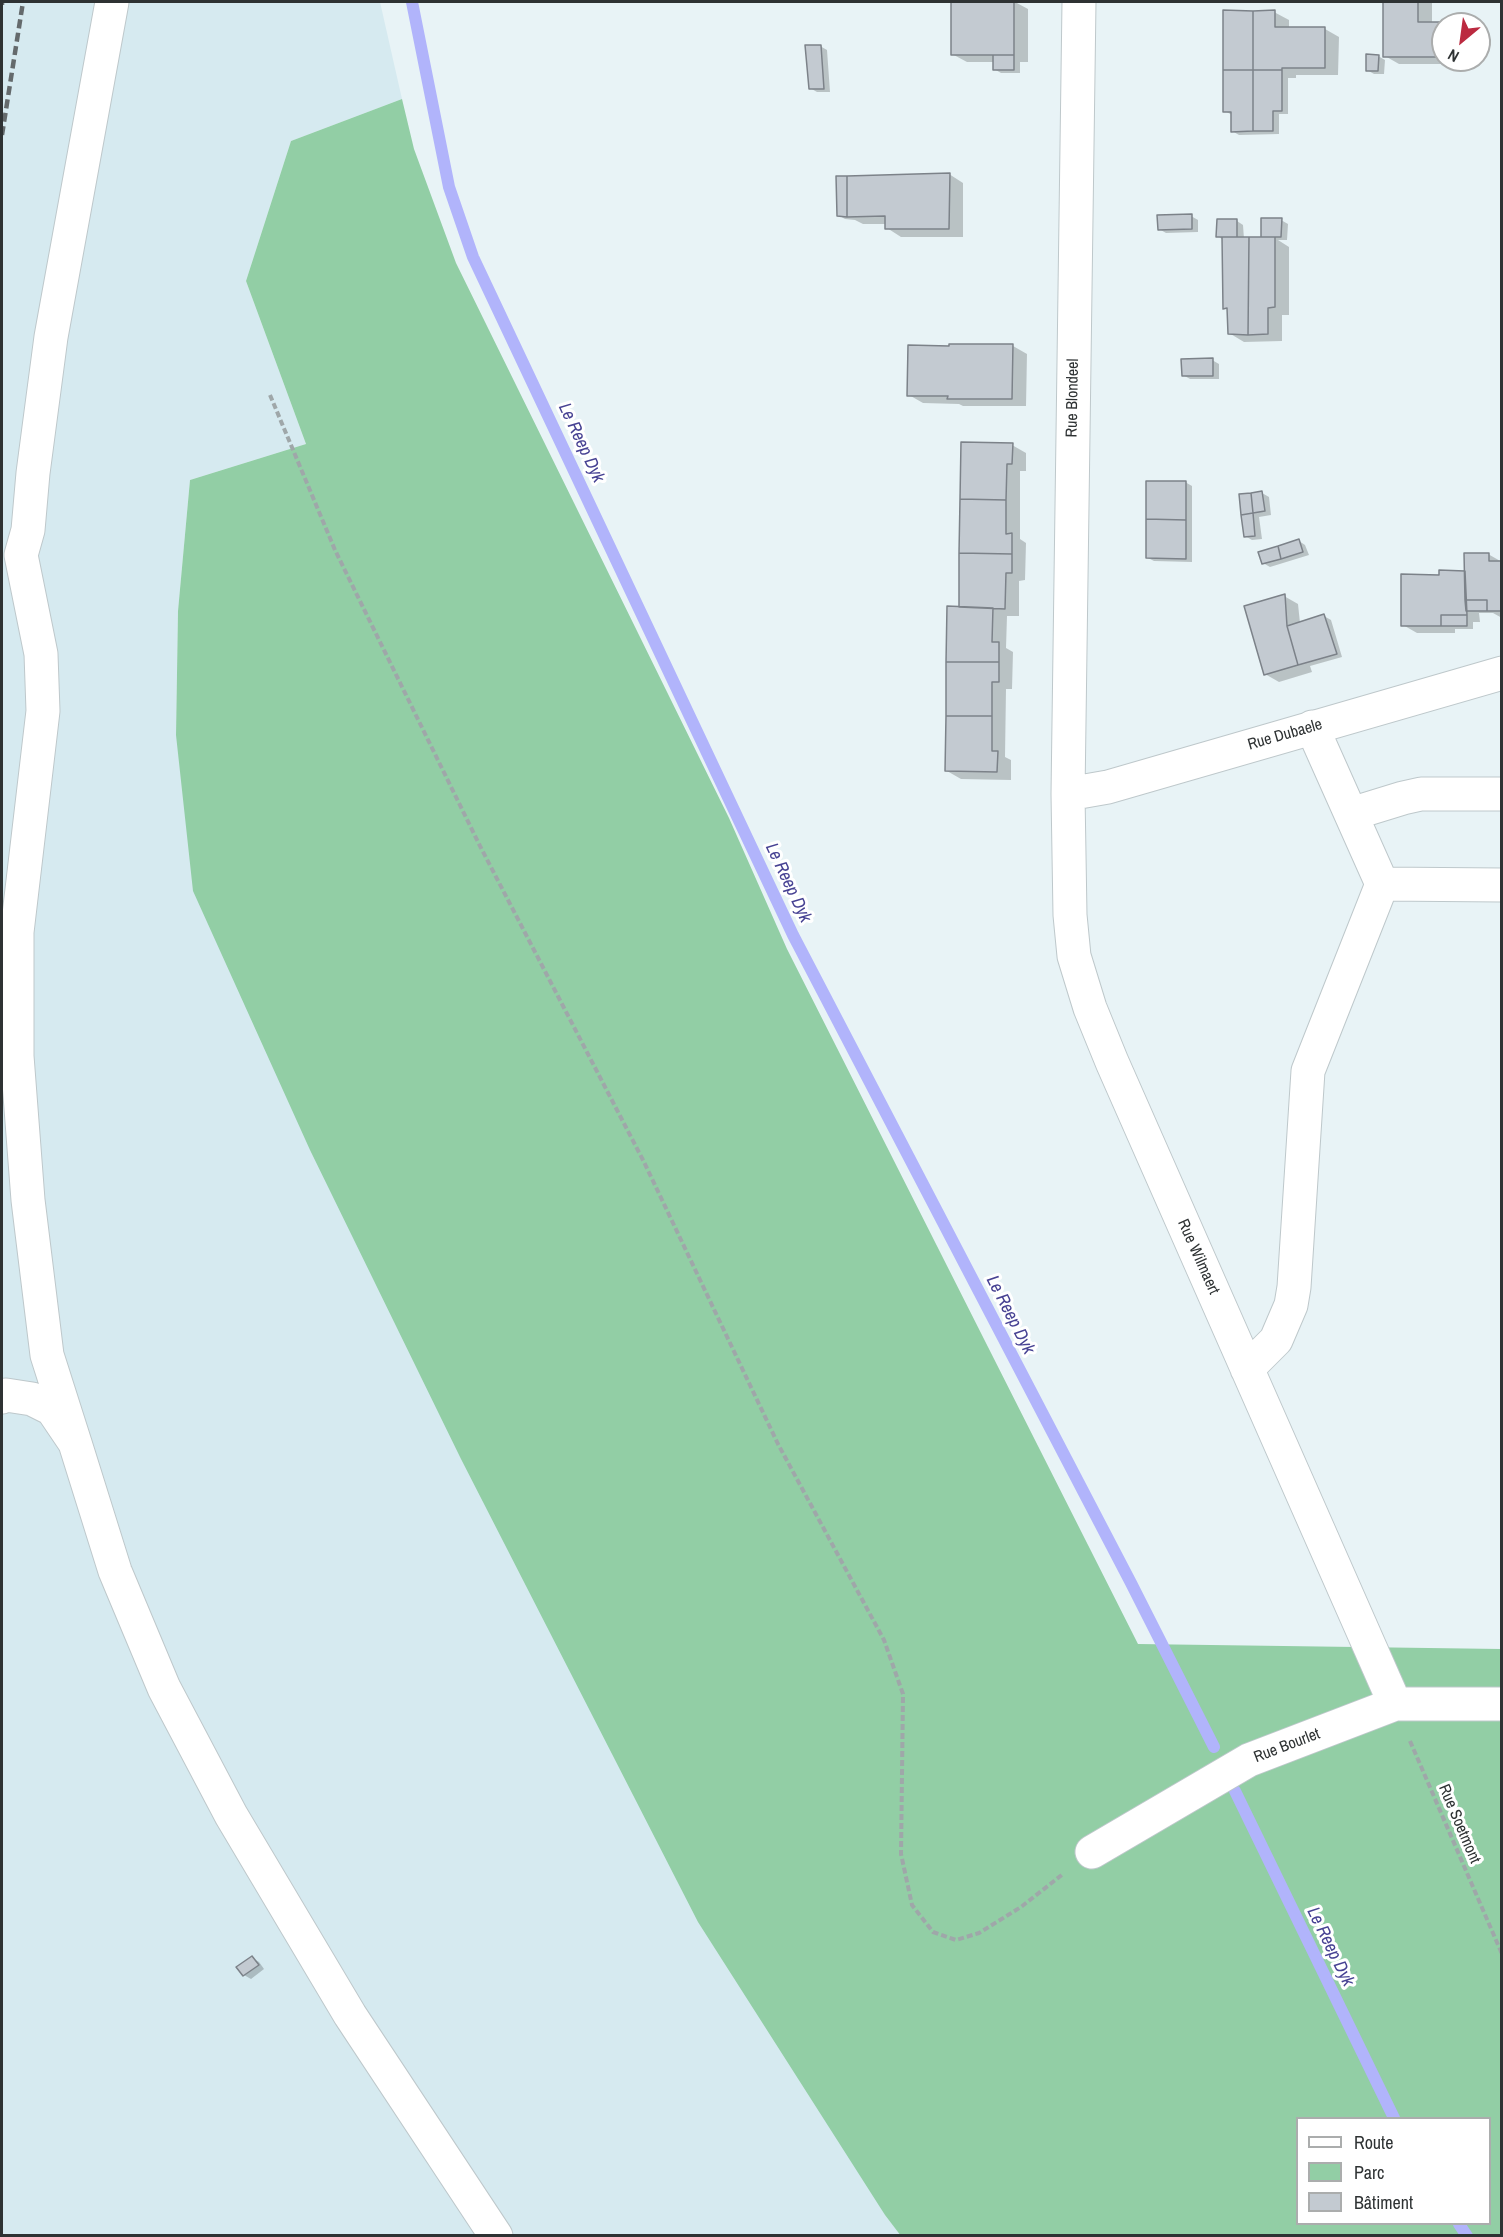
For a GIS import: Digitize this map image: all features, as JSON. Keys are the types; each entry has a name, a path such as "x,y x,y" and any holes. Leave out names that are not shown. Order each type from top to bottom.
{"street":[{"path":"112,2 51,338 33,473 28,530 11,563 41,654 43,711 17,932 17,1056 28,1200 47,1355 115,1570 164,1688 231,1815 350,2015 496,2235"},
{"name":"Rue Blondeel","path":"1068,794 1079,2"},
{"name":"Rue Dubaele","path":"1068,794 1108,787 1502,673"},
{"path":"1247,1369 1276,1340 1291,1305 1308,1071 1382,884 1312,727"},
{"name":"Rue Wilmaert","path":"1068,794 1071,936 1082,984 1112,1062 1395,1704"},
{"path":"1351,814 1421,794 1502,794"},
{"path":"1382,884 1502,885"},
{"path":"2,1397 6,1395 32,1399 52,1409 75,1443"},
{"name":"Rue Bourlet","path":"1092,1852 1249,1760 1395,1704 1502,1704"}],"path":[{"path":"270,394 335,550 480,846 644,1162 778,1444 884,1640 903,1694 901,1854 912,1905 933,1932 956,1940 979,1933 1021,1907 1092,1852"},
{"name":"Rue Soetmont","path":"1395,1704 1502,1954"}],"shaded area":[{"path":"2,2 380,2 402,99 291,141 246,281 306,444 190,480 178,611 176,735 885,2215 901,2235 2,2236"}],"green space":[{"path":"402,99 414,149 456,263 729,818 787,949 1138,1644 1501,1649 1501,2235 901,2236 885,2215 698,1922 461,1459 310,1150 193,891 176,735 178,611 190,480 306,444 246,281 291,141"}],"building":[{"path":"951,2 1014,2 1014,55 951,55"},
{"path":"1383,2 1418,2 1418,22 1431,22 1431,57 1383,57"},
{"path":"1223,10 1253,11 1253,70 1223,70"},
{"path":"1275,10 1275,27 1325,27 1325,68 1253,70 1253,11"},
{"path":"805,45 821,45 824,89 809,89"},
{"path":"1366,54 1379,55 1378,71 1366,71"},
{"path":"993,55 1014,55 1014,70 993,70"},
{"path":"1223,70 1253,70 1253,131 1231,132 1231,112 1223,112"},
{"path":"1253,70 1282,70 1282,111 1273,111 1273,131 1253,131"},
{"path":"950,173 949,229 885,229 885,216 847,217 847,176"},
{"path":"836,176 847,176 847,217 837,216"},
{"path":"1192,214 1192,229 1158,230 1157,215"},
{"path":"1261,218 1282,218 1281,237 1261,237"},
{"path":"1217,219 1237,219 1237,237 1216,237"},
{"path":"1222,237 1249,237 1248,335 1228,334 1227,308 1223,309"},
{"path":"1249,237 1275,237 1275,307 1268,308 1268,334 1248,335"},
{"path":"949,344 1013,344 1012,399 947,399 948,396 907,396 908,345 949,346"},
{"path":"1213,358 1213,376 1182,376 1181,359"},
{"path":"961,442 1013,443 1012,464 1007,464 1006,500 960,499"},
{"path":"1146,481 1186,481 1186,520 1146,519"},
{"path":"1262,491 1265,511 1253,513 1251,493"},
{"path":"1251,493 1253,513 1241,515 1239,494"},
{"path":"960,499 1006,500 1006,534 1012,533 1012,554 959,553"},
{"path":"1253,513 1255,536 1244,537 1241,515"},
{"path":"1146,519 1186,520 1186,559 1146,558"},
{"path":"1299,539 1303,552 1281,559 1278,546"},
{"path":"1278,546 1281,559 1262,564 1258,552"},
{"path":"959,553 1012,554 1012,573 1006,573 1005,609 959,607"},
{"path":"1464,553 1489,553 1489,561 1502,561 1502,611 1487,611 1487,600 1465,600"},
{"path":"1439,570 1465,571 1467,615 1441,615 1441,626 1401,626 1401,574 1439,575"},
{"path":"1285,594 1287,626 1298,665 1264,675 1244,606"},
{"path":"1465,600 1487,600 1487,611 1466,611"},
{"path":"947,606 993,608 992,642 999,642 999,662 946,662"},
{"path":"1324,614 1337,654 1298,665 1287,626"},
{"path":"1441,615 1467,615 1467,626 1441,626"},
{"path":"946,662 999,662 999,682 992,682 992,716 946,716"},
{"path":"946,716 992,716 992,751 998,751 997,772 945,771"},
{"path":"252,1956 259,1965 243,1976 236,1967"}],"waterway":[{"name":"Le Reep Dyk","path":"412,2 449,187 473,257 793,935 1131,1583 1214,1747"},
{"name":"Le Reep Dyk","path":"1235,1791 1394,2117"},
{"name":"Le Reep Dyk","path":"1460,2225 1467,2236"}],"railway":[{"path":"2,135 23,2"}]}
